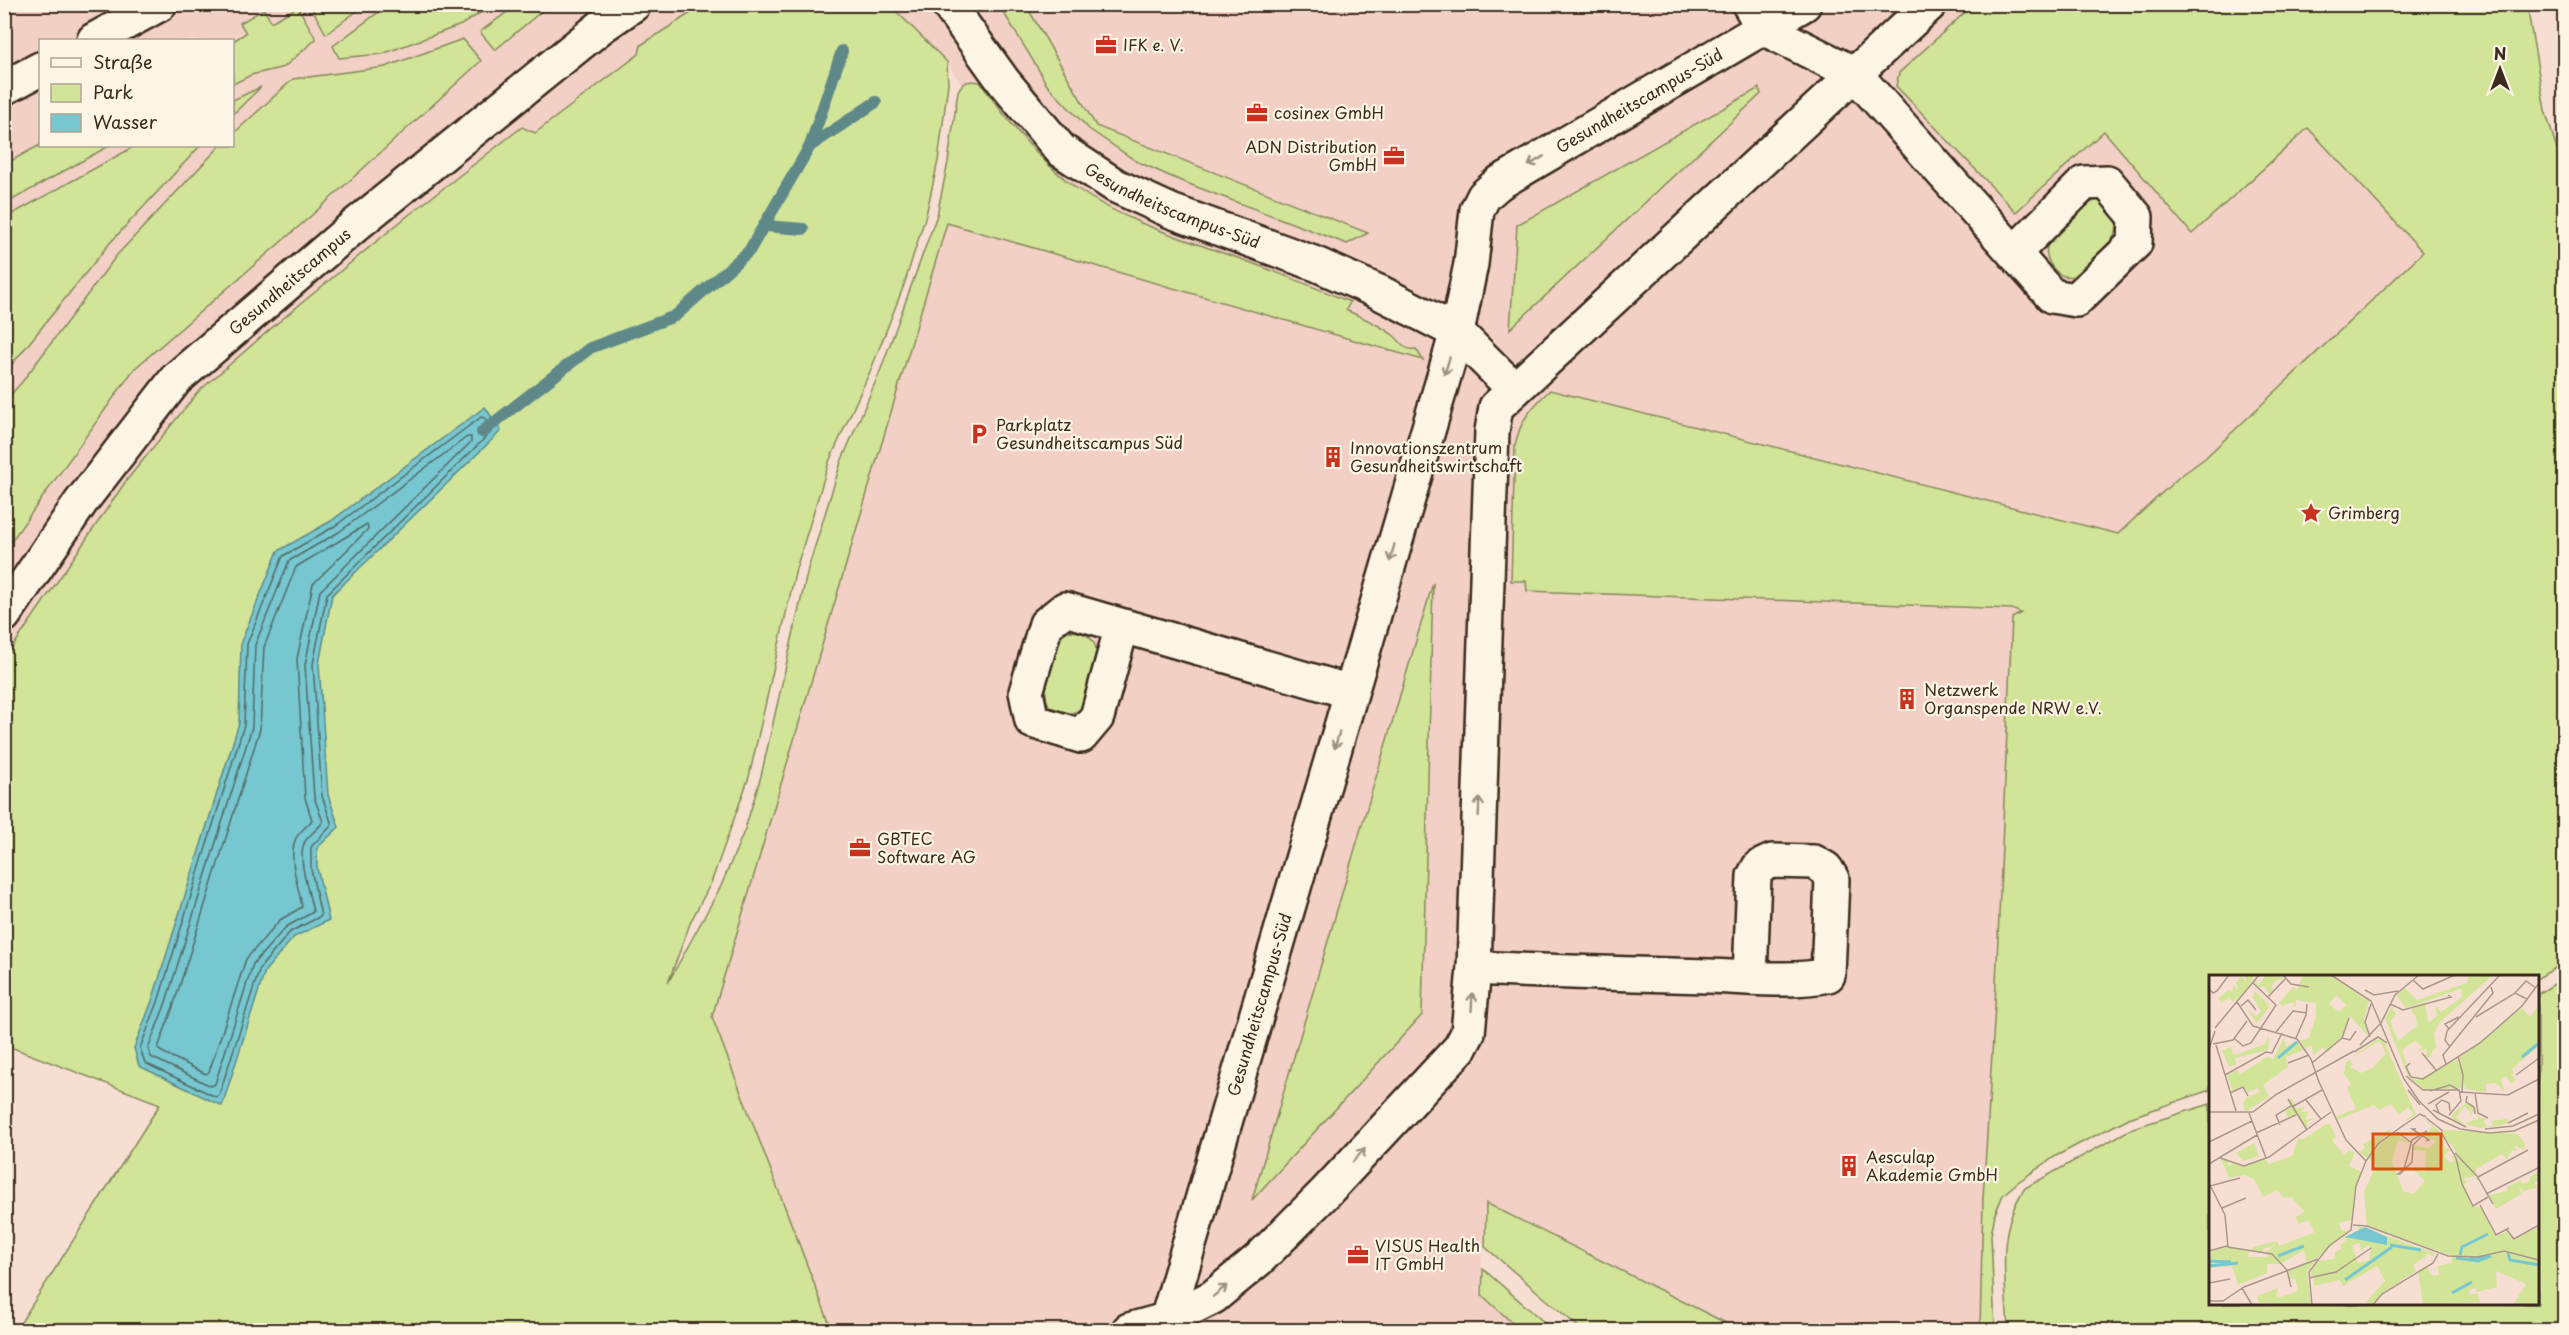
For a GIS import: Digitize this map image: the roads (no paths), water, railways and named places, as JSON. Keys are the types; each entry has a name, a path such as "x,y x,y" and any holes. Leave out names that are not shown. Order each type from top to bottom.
{"street":[{"path":"96,39 160,4"},
{"name":"Gesundheitscampus","path":"4,615 81,502 176,379 358,223 602,26 634,4"},
{"name":"Gesundheitscampus-Süd","path":"948,4 1004,82 1061,150 1116,186 1171,210 1316,264 1379,292 1457,333 1514,388"},
{"name":"Gesundheitscampus-Süd","path":"1167,1325 1457,333 1471,264 1477,210 1484,196 1499,183 1756,16 1804,4"},
{"path":"1129,1330 1167,1325 1214,1297 1259,1259 1325,1193 1460,1048 1468,1033 1474,968 1492,431 1496,407 1930,4"},
{"path":"1756,16 1855,75 2014,253"},
{"path":"4,88 39,72"},
{"path":"1122,626 1351,692"},
{"path":"1474,968 1750,977"}],"water":[{"path":"485,407 501,431 332,595 319,664 328,795 339,827 317,848 317,868 329,920 294,937 265,971 222,1106 139,1066 134,1048 152,1001 239,723 241,642 278,551 331,521"}],"waterway":[{"path":"482,432 590,348 675,316 749,251 810,146 842,51"},
{"path":"810,146 876,102"},
{"path":"765,226 803,229"}],"place":[{"name":"IFK e. V.","path":"1106,45"},
{"name":"cosinex GmbH","path":"1257,113"},
{"name":"ADN Distribution GmbH","path":"1394,156"},
{"name":"Parkplatz Gesundheitscampus Süd","path":"979,434"},
{"name":"Innovationszentrum Gesundheitswirtschaft","path":"1333,457"},
{"name":"Grimberg","path":"2311,513"},
{"name":"Netzwerk Organspende NRW e.V.","path":"1907,699"},
{"name":"GBTEC Software AG","path":"860,848"},
{"name":"Aesculap Akademie GmbH","path":"1849,1166"},
{"name":"VISUS Health IT GmbH","path":"1358,1255"}]}
